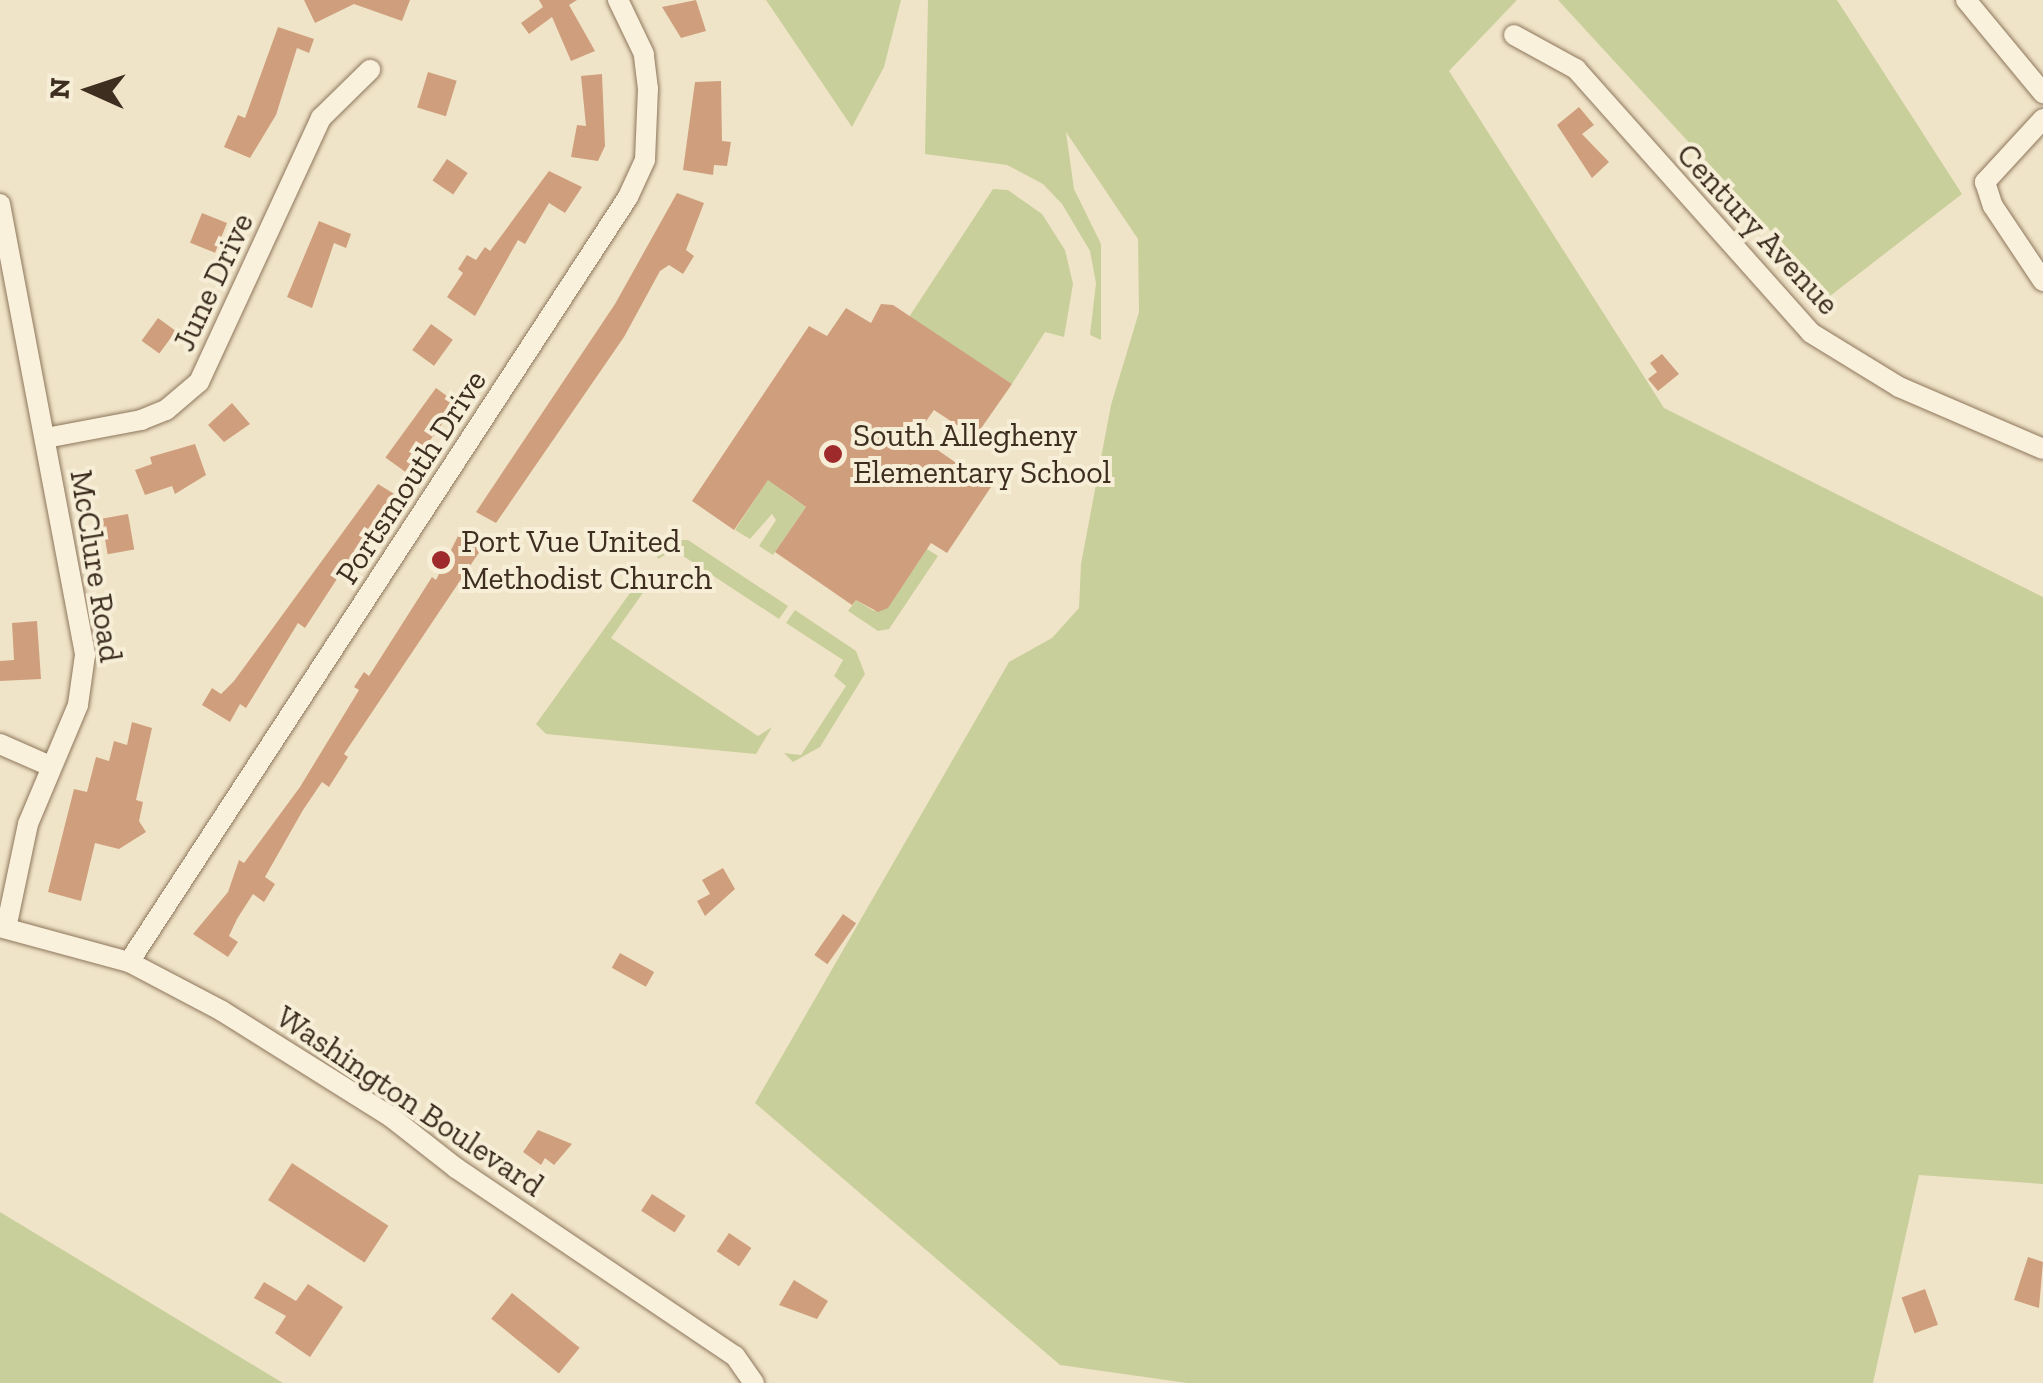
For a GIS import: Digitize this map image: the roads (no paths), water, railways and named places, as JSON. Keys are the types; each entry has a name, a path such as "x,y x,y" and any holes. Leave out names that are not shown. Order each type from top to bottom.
{"street":[{"name":"Portsmouth Drive","path":"129,962 628,197 645,160 648,89 644,54 618,0"},
{"path":"1966,0 2043,93"},
{"name":"Century Avenue","path":"1514,36 1576,69 1811,333 1899,387 2043,449"},
{"name":"June Drive","path":"46,438 140,420 166,410 199,382 321,118 370,70"},
{"path":"2043,119 1985,182 1992,206 2043,281"},
{"name":"McClure Road","path":"0,204 85,655 78,705 28,824 3,927"},
{"path":"0,744 50,766"},
{"name":"Washington Boulevard","path":"3,927 129,962 222,1011 391,1118 456,1168 735,1356 754,1383"}],"place":[{"name":"South Allegheny Elementary School","path":"833,454"},
{"name":"Port Vue United Methodist Church","path":"441,560"}]}
